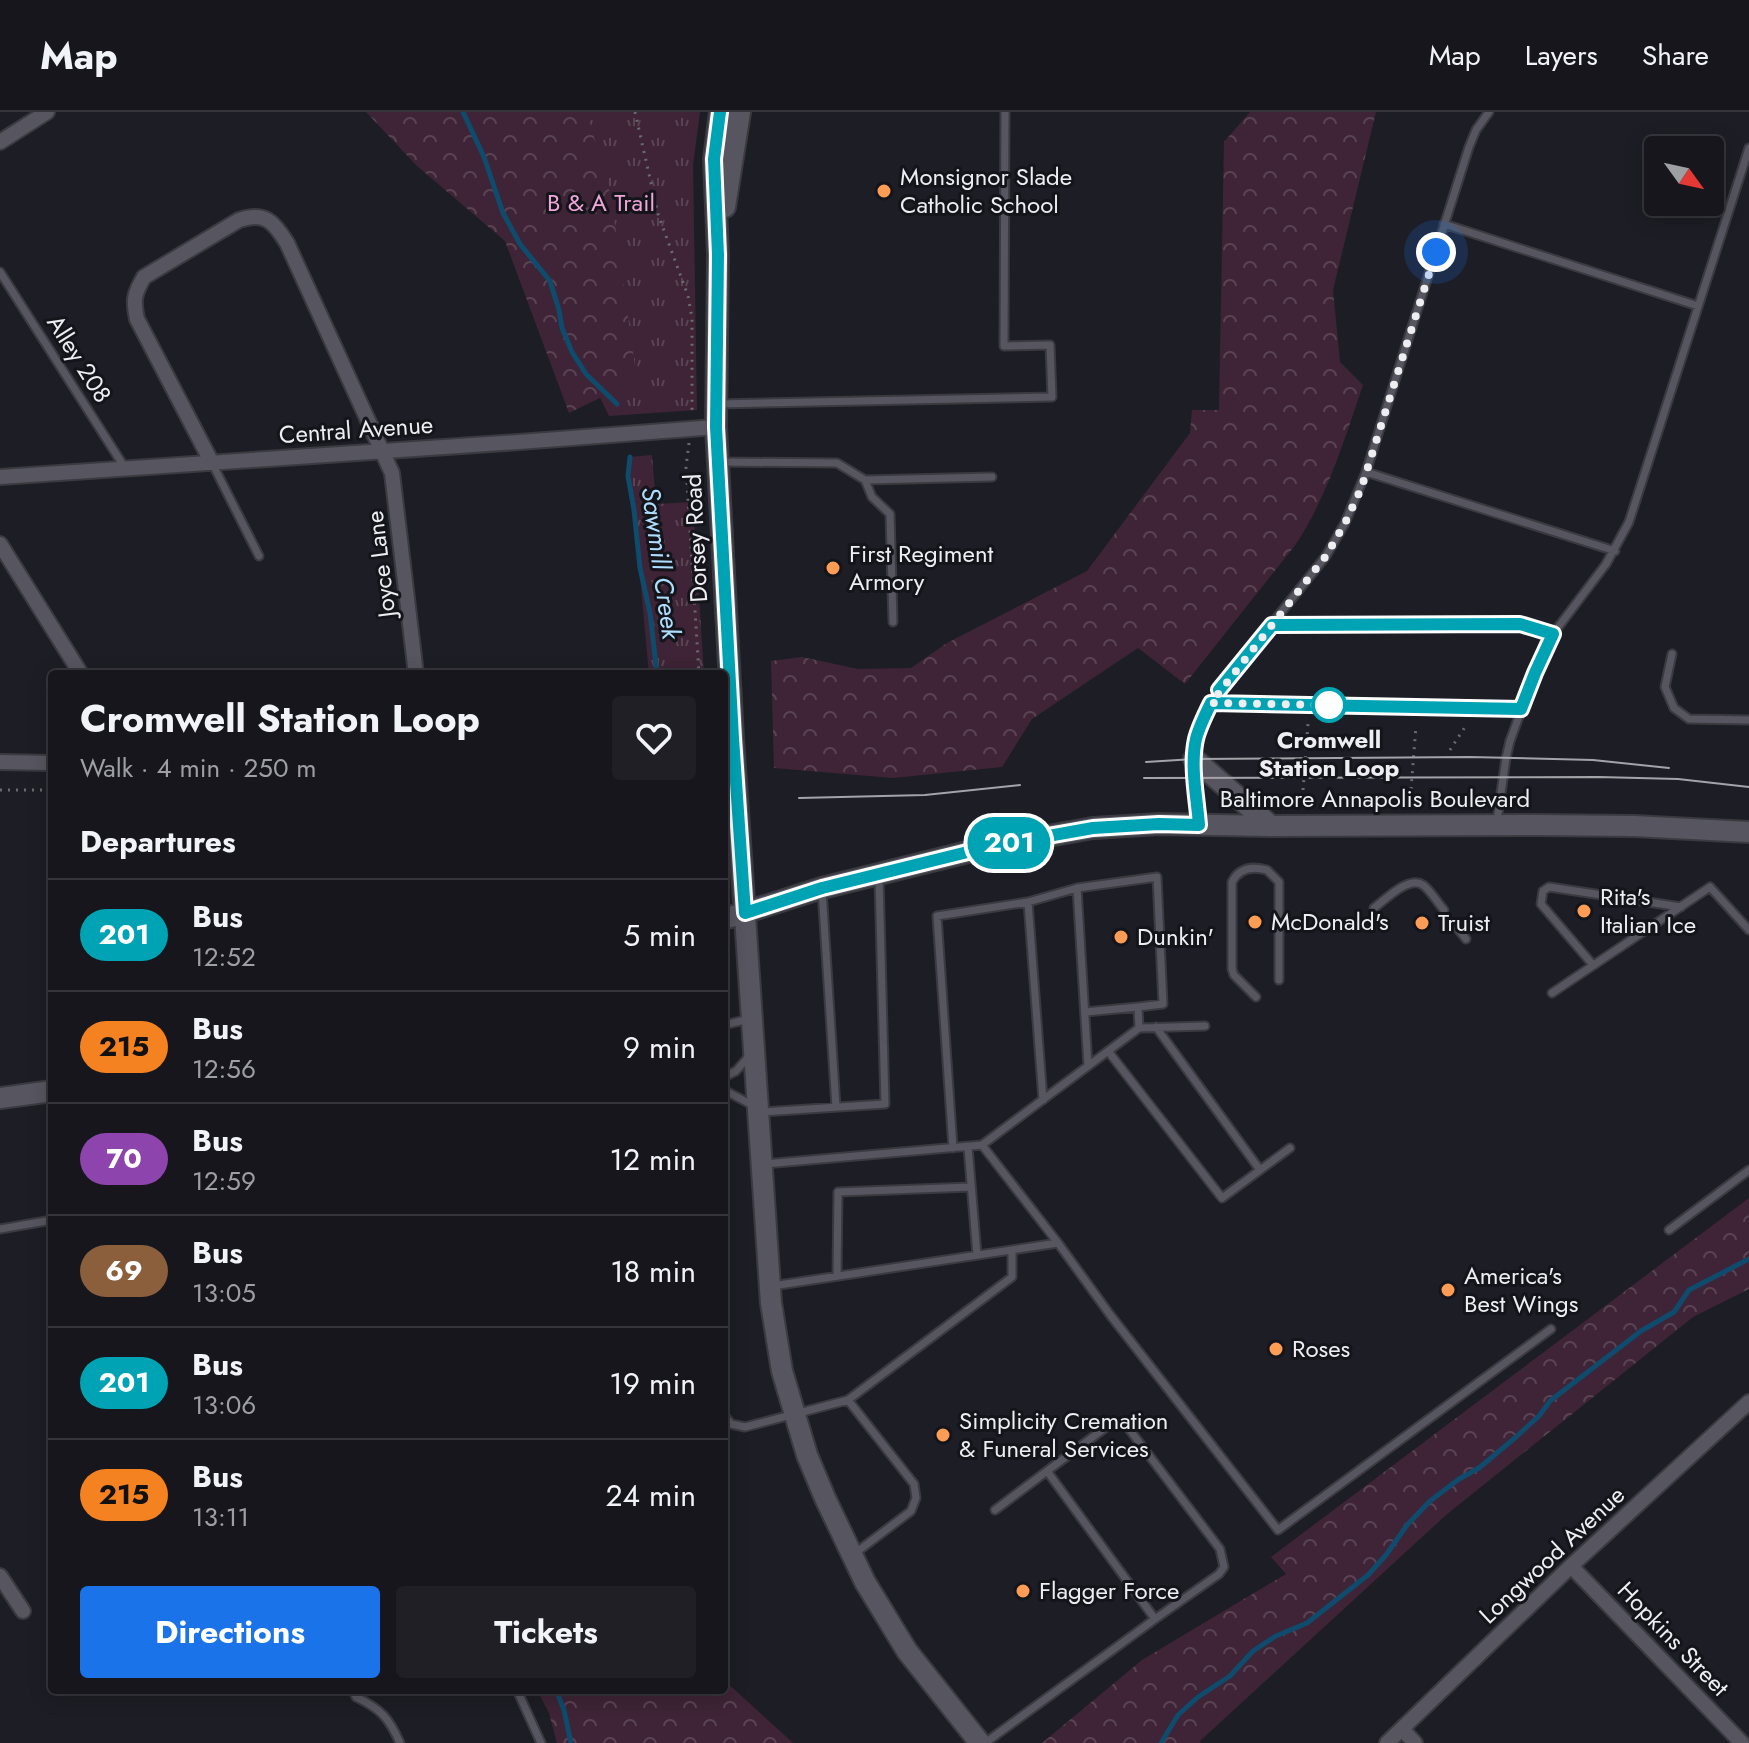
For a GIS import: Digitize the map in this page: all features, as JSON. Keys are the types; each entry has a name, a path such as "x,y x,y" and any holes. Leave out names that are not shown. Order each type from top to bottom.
{"main road":[{"name":"Dorsey Road","path":"720,112 714,159 718,255 716,427 733,738 770,1286 782,1371 807,1455 865,1582 907,1651 983,1743"},
{"name":"Dorsey Road","path":"718,255 740,112"},
{"path":"1194,759 1271,826"},
{"name":"Baltimore Annapolis Boulevard","path":"728,918 822,888 992,846 1093,828 1159,824 1496,825 1634,826 1749,832"},
{"path":"0,1098 48,1092"}],"street":[{"path":"0,142 47,112"},
{"name":"Joyce Lane","path":"212,463 137,319 133,302 144,277 239,220 253,215 265,218 277,227 287,243 392,473 416,670"},
{"name":"Central Avenue","path":"0,477 716,427"},
{"path":"0,544 79,670"},
{"path":"0,762 48,763"},
{"name":"Longwood Avenue","path":"1387,1743 1571,1566 1749,1402"},
{"name":"Hopkins Street","path":"1571,1566 1742,1743"},
{"path":"0,1576 23,1611"},
{"path":"1402,1729 1415,1743"}],"lane":[{"path":"716,404 1052,397 1050,345 1004,346 1005,112"},
{"path":"1199,825 1194,759 1198,732 1211,703 1326,556 1350,514 1469,147 1489,112"},
{"path":"1496,825 1506,758 1535,673 1553,634 1615,551 1634,507 1749,148"},
{"path":"1444,224 1698,306"},
{"name":"Alley 208","path":"0,272 125,468"},
{"path":"718,462 837,463 865,480 992,477"},
{"path":"212,463 259,556"},
{"path":"1366,472 1615,551"},
{"path":"865,480 872,497 890,514 893,622"},
{"path":"1272,625 1520,624 1553,634"},
{"path":"1672,654 1665,687 1674,708 1689,719 1749,720"},
{"path":"1211,703 1521,709"},
{"path":"1256,997 1232,969 1232,882 1247,868 1267,870 1279,882 1279,980"},
{"path":"728,1092 758,1110 885,1104 879,874"},
{"path":"953,1148 937,916 1028,902 1077,888 1157,877 1163,1004 1085,1012"},
{"path":"1374,908 1408,883 1417,882 1425,886 1444,910"},
{"path":"1593,965 1541,904 1543,891 1549,887 1681,907"},
{"path":"1552,993 1710,887 1749,930"},
{"path":"822,888 836,1107"},
{"path":"1077,888 1088,1066"},
{"path":"1028,902 1043,1100"},
{"path":"1458,929 1466,939"},
{"path":"1138,1007 1139,1028"},
{"path":"728,1024 752,1019"},
{"path":"762,1164 982,1145 1139,1028 1205,1026"},
{"path":"1156,1027 1260,1170"},
{"path":"728,1075 736,1071 754,1051"},
{"path":"1108,1051 1222,1198 1290,1148"},
{"path":"982,1145 1278,1530 1551,1329"},
{"path":"968,1147 977,1255"},
{"path":"1669,1230 1749,1170"},
{"path":"837,1276 838,1192 971,1187"},
{"path":"0,1229 48,1221"},
{"path":"770,1286 1058,1243"},
{"path":"728,1420 731,1424 745,1427 848,1400 1012,1277 1012,1250"},
{"path":"848,1400 914,1484 916,1498 911,1511 852,1555"},
{"path":"983,1743 1219,1574 1224,1567 1220,1549 1126,1425 1109,1425 995,1510"},
{"path":"1047,1471 1155,1619"},
{"path":"355,1694 376,1707 390,1722 400,1743"},
{"path":"519,1694 541,1743"}],"path":[{"path":"635,112 658,214 688,296 692,318 693,403 686,467 699,670"},
{"path":"1303,790 1308,724"},
{"path":"1411,789 1416,726"},
{"path":"1450,750 1465,727"},
{"path":"0,790 48,790"}],"green space":[{"path":"366,112 587,112 611,197 637,380 569,413 505,241 417,166"},
{"name":"B & A Trail","path":"394,112 700,112 693,165 697,410 609,416 538,269"},
{"path":"1250,112 1376,112 1333,290 1340,362 1363,385 1326,487 1296,544 1185,684 1138,648 1032,719 1002,767 893,778 774,768 771,661 802,657 858,669 911,668 947,643 1087,571 1190,433 1192,410 1219,410 1224,142"},
{"path":"652,455 656,504 693,502 704,670 649,670 629,457"},
{"path":"1749,1198 1749,1289 1693,1317 1446,1515 1201,1743 1042,1743 1142,1660 1286,1574 1271,1557"},
{"path":"728,1684 793,1743 557,1743 549,1713 539,1694 728,1694"}],"waterway":[{"name":"Sawmill Creek","path":"463,112 484,157 503,213 520,244 550,281 562,328 572,352 586,374 617,404"},
{"name":"Sawmill Creek","path":"630,457 628,476 657,670"},
{"path":"1161,1743 1178,1715 1198,1697 1230,1676 1253,1651 1276,1636 1307,1623 1368,1575 1430,1501 1479,1468 1539,1416 1550,1401 1641,1331 1674,1312 1689,1290 1749,1259"},
{"name":"Sawmill Creek","path":"558,1694 571,1743"}],"tram line":[{"path":"1146,762 1470,757 1593,760 1669,768"},
{"path":"1144,778 1599,777 1678,779 1749,787"},
{"path":"799,798 925,795 1020,785"}],"bus line":[{"name":"201","path":"720,112 714,159 718,255 716,427 745,913 822,888 992,846 1093,828 1199,825 1195,743 1211,703 1521,709 1553,634 1520,624 1272,625 1219,690"}],"place":[{"name":"Monsignor Slade Catholic School","path":"884,191"},
{"name":"First Regiment Armory","path":"833,568"},
{"name":"Cromwell Station Loop","path":"1329,705"},
{"name":"Rita's Italian Ice","path":"1584,911"},
{"name":"McDonald's","path":"1255,922"},
{"name":"Truist","path":"1422,923"},
{"name":"Dunkin'","path":"1121,937"},
{"name":"America's Best Wings","path":"1448,1290"},
{"name":"Roses","path":"1276,1349"},
{"name":"Simplicity Cremation & Funeral Services","path":"943,1435"},
{"name":"Flagger Force","path":"1023,1591"}],"route":[{"path":"1329,705 1211,703 1315,571 1345,523 1361,489 1436,252"}]}
